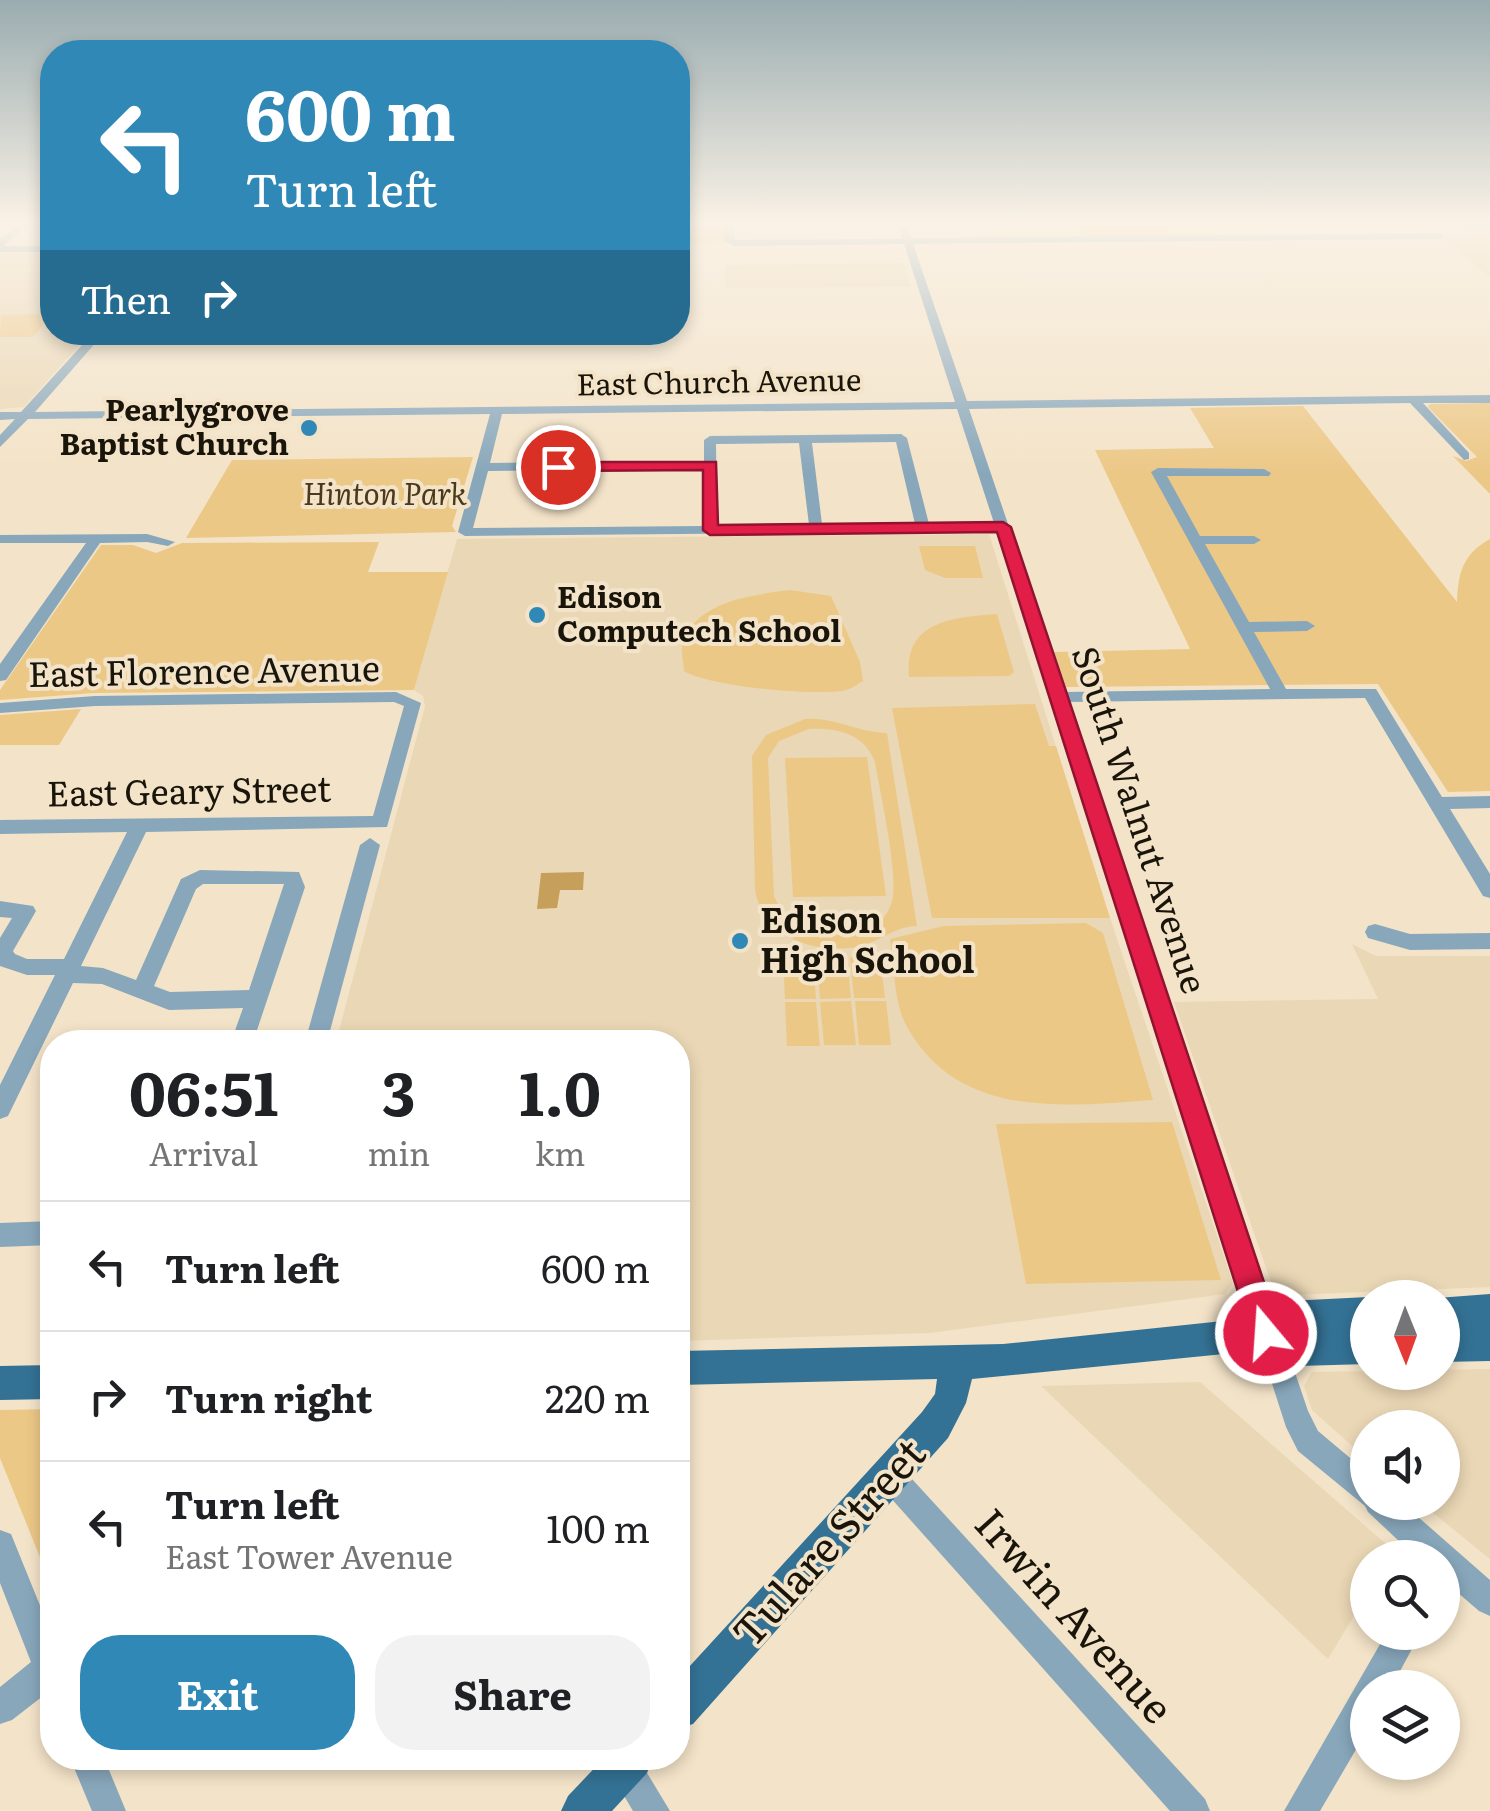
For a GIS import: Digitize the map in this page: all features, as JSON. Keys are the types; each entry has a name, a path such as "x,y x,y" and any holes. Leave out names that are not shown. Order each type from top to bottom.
{"main road":[{"path":"1460,1311 1490,1310"},
{"path":"690,1368 954,1364 1061,1356 1149,1342 1266,1333 1288,1318 1350,1315"},
{"path":"1266,1333 1298,1349 1350,1348"},
{"path":"1460,1345 1490,1344"},
{"name":"Tulare Street","path":"690,1696 891,1477 949,1408 956,1390 954,1364"},
{"path":"0,1383 40,1382"},
{"path":"583,1811 621,1770"}],"street":[{"name":"South Walnut Avenue","path":"930,306 1296,1417 1308,1441 1350,1477"},
{"path":"0,443 88,345"},
{"name":"East Church Avenue","path":"0,414 1490,399"},
{"path":"1413,400 1464,456"},
{"path":"497,410 465,532 1003,527"},
{"path":"710,530 710,440 901,438 923,528"},
{"path":"805,439 816,529"},
{"path":"482,468 710,465"},
{"path":"1264,474 1246,470 1158,472 1281,694"},
{"path":"0,676 96,538"},
{"path":"0,539 146,538 168,542"},
{"path":"1196,540 1254,540"},
{"path":"1245,627 1307,626"},
{"path":"1059,697 1370,693 1490,891"},
{"name":"East Florence Avenue","path":"0,708 95,701 410,699 413,709 380,822"},
{"path":"1440,803 1490,802"},
{"name":"East Geary Street","path":"0,827 380,822"},
{"path":"0,1109 140,825"},
{"path":"319,1030 370,845"},
{"path":"140,992 188,884 200,877 292,877 295,887 246,1030"},
{"path":"0,908 26,912 3,951 7,960 103,976 170,1001 257,999"},
{"path":"1375,932 1410,942 1490,941"},
{"path":"0,1235 40,1233"},
{"name":"Irwin Avenue","path":"891,1477 1194,1811"},
{"path":"1398,1520 1419,1540"},
{"path":"0,1545 40,1640"},
{"path":"1460,1576 1490,1600"},
{"path":"0,1708 40,1677"},
{"path":"1302,1811 1350,1728"},
{"path":"93,1770 110,1811"},
{"path":"632,1770 654,1811"}],"shaded area":[{"path":"0,306 40,306 40,345 79,345 24,407 0,409"},
{"name":"Edison High School","path":"989,534 1110,918 1233,1283 1225,1294 930,1333 690,1341 690,1030 339,1030 425,706 423,696 414,690 457,539"},
{"path":"584,872 583,890 560,890 557,908 537,909 541,873"},
{"path":"1352,944 1376,956 1490,956 1490,1287 1460,1288 1460,1280 1350,1280 1350,1293 1290,1295 1271,1282 1174,1002 1378,999"},
{"path":"1490,1369 1490,1559 1442,1520 1460,1520 1460,1410 1350,1410 1350,1444 1312,1410 1304,1386 1312,1372 1350,1371 1350,1390 1460,1390 1460,1370"},
{"path":"1200,1382 1350,1513 1350,1520 1358,1520 1381,1540 1350,1540 1350,1622 1328,1659 1041,1386"}],"green space":[{"path":"40,314 40,329 33,337 0,337 1,315"},
{"path":"1490,403 1490,494 1453,456 1466,461 1477,457 1428,407"},
{"path":"1303,406 1457,602 1463,566 1473,551 1490,539 1490,791 1448,792 1378,684 1066,687 1054,652 1190,649 1095,450 1214,448 1190,408"},
{"name":"Hinton Park","path":"473,457 452,526 456,532 186,538 232,460"},
{"path":"379,542 368,572 448,572 414,690 94,693 0,700 0,690 101,545 133,545 156,553 182,543"},
{"path":"919,546 975,546 983,578 945,578 925,570"},
{"path":"790,590 831,596 860,662 863,681 842,691 785,691 715,681 684,671 682,647 698,619 726,603"},
{"path":"997,614 1014,672 1009,676 909,677 909,658 923,633 949,620"},
{"path":"1035,704 1049,746 1056,746 1110,918 932,918 892,708"},
{"path":"81,709 59,745 0,745 0,715"},
{"path":"805,719 887,733 917,926 902,928 860,946 827,948 794,939 768,920 755,889 752,756 766,735","holes":["819,729 849,734 870,752 888,833 892,901 884,918 870,929 853,934 834,935 797,922 783,911 774,896 768,758 779,741"]},
{"path":"867,757 886,896 793,897 785,758"},
{"path":"1086,923 1103,933 1153,1100 1047,1104 981,1091 952,1077 926,1054 905,1023 896,993 890,939 944,926"},
{"path":"817,957 847,957 851,998 820,999"},
{"path":"850,957 880,957 885,998 854,998"},
{"path":"783,958 813,958 816,999 785,999"},
{"path":"851,1001 856,1045 824,1045 820,1002"},
{"path":"855,1001 886,1001 891,1045 859,1045"},
{"path":"785,1002 816,1002 820,1046 787,1046"},
{"path":"1172,1122 1221,1280 1026,1284 996,1124"},
{"path":"40,1409 40,1557 0,1458 0,1410"}],"place":[{"name":"Pearlygrove Baptist Church","path":"309,428"},
{"name":"Edison Computech School","path":"537,615"},
{"name":"Edison High School","path":"740,941"}],"route":[{"path":"558,467 710,465 710,530 1003,527 1266,1333"}]}
